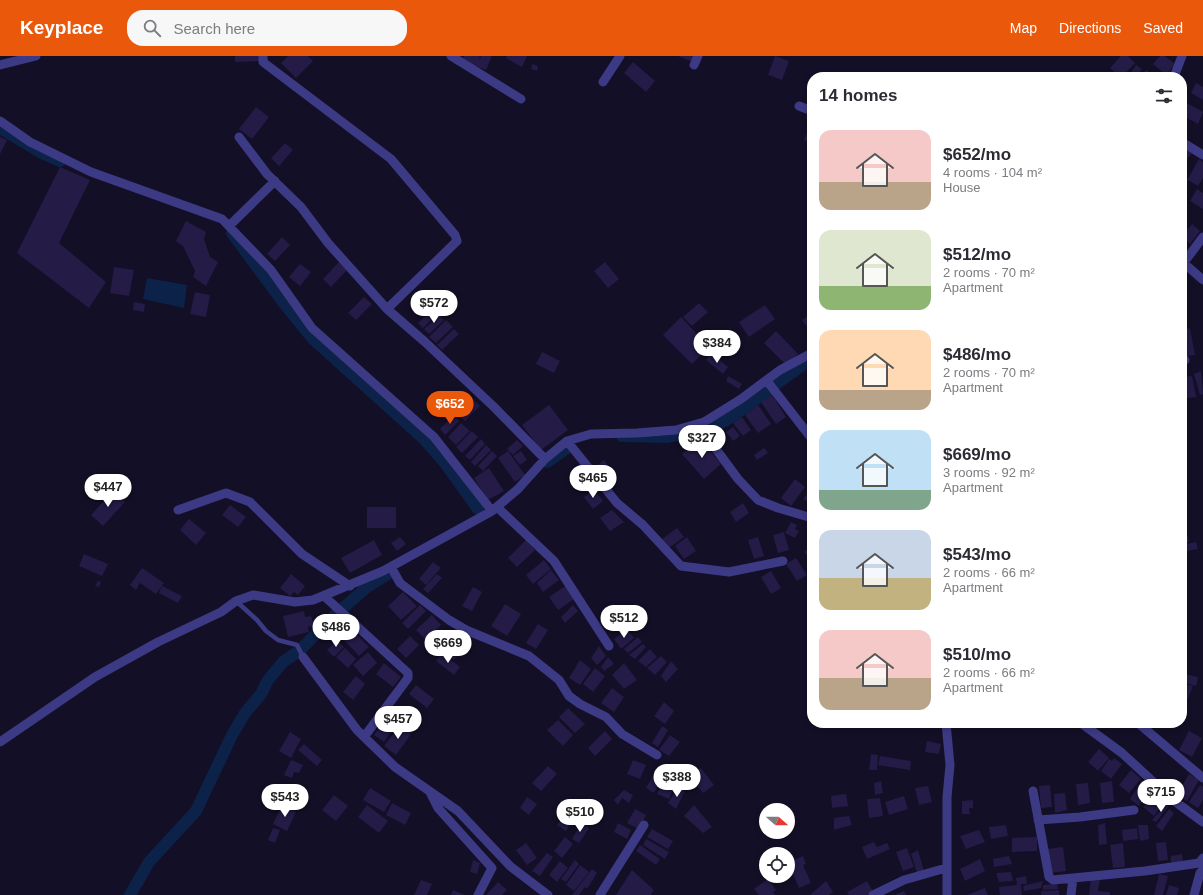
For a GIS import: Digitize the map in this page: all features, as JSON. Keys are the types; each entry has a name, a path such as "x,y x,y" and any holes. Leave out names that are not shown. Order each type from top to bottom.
{"street":[{"path":"0,65 33,56"},
{"path":"263,56 263,62 391,159 455,234 457,241 387,309"},
{"path":"451,56 521,99"},
{"path":"603,82 620,56"},
{"path":"694,65 698,56"},
{"path":"1173,72 1178,56"},
{"path":"1176,72 1182,56"},
{"path":"798,106 807,109"},
{"path":"0,122 30,142 91,172 222,219 271,270 312,328 434,437 495,509 554,561 609,646"},
{"path":"239,137 274,181 301,207 328,243 387,309 425,342 494,407 545,459"},
{"path":"1187,145 1203,156"},
{"path":"229,226 274,181"},
{"path":"1187,251 1203,237"},
{"path":"1187,266 1203,280"},
{"path":"0,742 95,677 158,642 221,612 236,601 253,595 295,602 313,600 350,586 391,567 495,509 518,490 545,459 567,441 590,434 637,434 676,430 704,422 767,382 780,370 807,356"},
{"path":"767,382 807,433"},
{"path":"704,422 707,436 738,479 758,500 807,517"},
{"path":"567,441 617,503 643,525 681,566 729,572 784,562"},
{"path":"178,510 226,493 250,502 302,554 350,586"},
{"path":"391,567 400,582 449,620 466,630 529,656 558,680 569,696 580,704 606,717 622,734 657,755"},
{"path":"324,596 408,673 408,678 364,737"},
{"path":"303,657 357,730 364,737 395,767 458,811 510,866 548,895"},
{"path":"946,728 950,765 946,868 947,895"},
{"path":"1088,728 1122,753 1173,800 1203,822"},
{"path":"1144,728 1203,778"},
{"path":"429,790 438,808 492,868 478,895"},
{"path":"1033,791 1049,877 1053,880 1145,871 1199,863 1203,858"},
{"path":"1038,820 1080,817 1134,810"},
{"path":"600,895 644,826"},
{"path":"873,895 904,880 946,868"},
{"path":"1194,895 1200,872 1203,870"},
{"path":"1071,895 1074,878"}],"lane":[{"path":"236,601 257,620 266,631 278,640 297,645 303,657"}],"water":[{"path":"147,278 187,285 184,308 143,299"}],"building":[{"path":"235,56 259,56 259,61 235,62"},
{"path":"288,56 308,56 313,61 296,78 281,63"},
{"path":"464,56 480,56 479,61 481,56 492,56 486,70 462,61"},
{"path":"507,56 527,56 522,67 506,58"},
{"path":"678,56 695,56 693,62"},
{"path":"775,56 789,61 782,80 768,75"},
{"path":"1121,56 1128,56 1135,63 1127,72 1114,72 1110,68"},
{"path":"1160,56 1165,56 1175,64 1168,72 1162,72 1153,64"},
{"path":"633,62 655,81 646,92 624,73"},
{"path":"532,64 538,66 537,71 531,69"},
{"path":"1136,65 1142,69 1140,72 1131,72"},
{"path":"1196,83 1203,87 1203,100 1191,93"},
{"path":"1187,103 1203,112 1198,124 1187,118"},
{"path":"256,107 269,117 252,139 239,129"},
{"path":"807,132 807,141 804,140"},
{"path":"0,137 7,140 0,154"},
{"path":"285,143 293,150 279,166 271,158"},
{"path":"1187,150 1192,153 1187,159"},
{"path":"1199,159 1203,162 1203,178 1198,186 1188,180 1187,182 1187,180"},
{"path":"60,167 90,180 59,243 106,282 89,308 17,253"},
{"path":"1197,189 1203,193 1203,209 1190,201"},
{"path":"186,221 206,232 204,239 210,257 218,262 206,286 193,277 195,271 183,246 176,241"},
{"path":"1192,224 1200,231 1190,244 1187,241 1187,230"},
{"path":"282,237 290,245 275,261 267,254"},
{"path":"339,262 347,270 331,287 323,279"},
{"path":"605,262 619,279 608,288 594,271"},
{"path":"300,264 311,272 300,286 289,277"},
{"path":"114,267 134,270 129,296 110,293"},
{"path":"195,292 210,295 206,317 190,314"},
{"path":"364,297 372,304 356,320 348,313"},
{"path":"134,302 145,304 144,312 133,310"},
{"path":"699,303 708,312 692,326 683,317"},
{"path":"765,305 775,319 749,337 739,322"},
{"path":"433,309 438,313 423,328 418,323"},
{"path":"439,315 444,320 429,334 424,329"},
{"path":"807,316 807,326 802,320"},
{"path":"681,317 709,347 692,364 663,335"},
{"path":"446,320 453,327 436,343 429,337"},
{"path":"1190,328 1195,355 1187,356 1187,329"},
{"path":"454,329 459,334 442,350 437,345"},
{"path":"776,331 798,354 786,365 764,343"},
{"path":"542,352 560,361 554,373 536,364"},
{"path":"711,353 728,367 723,374 706,360"},
{"path":"1201,371 1203,394 1200,395 1194,374"},
{"path":"728,376 742,384 739,389 726,381"},
{"path":"1187,376 1192,376 1196,397 1187,398"},
{"path":"469,395 480,406 465,421 454,410"},
{"path":"772,395 786,417 776,424 761,402"},
{"path":"549,405 568,430 541,450 522,425"},
{"path":"758,405 771,424 758,433 745,415"},
{"path":"454,415 459,421 445,435 440,429"},
{"path":"742,417 751,430 743,436 733,423"},
{"path":"461,423 470,431 456,445 448,437"},
{"path":"733,427 740,436 733,441 726,432"},
{"path":"472,431 478,437 462,453 456,447"},
{"path":"481,439 485,444 470,460 465,456"},
{"path":"700,439 721,464 704,479 682,454"},
{"path":"517,440 523,446 513,455 507,449"},
{"path":"486,445 491,450 475,466 471,462"},
{"path":"764,448 768,453 757,460 754,455"},
{"path":"492,451 497,456 483,471 478,466"},
{"path":"508,451 525,475 515,482 498,458"},
{"path":"521,451 527,460 520,465 513,456"},
{"path":"604,460 613,473 602,481 593,468"},
{"path":"489,468 504,491 488,500 474,478"},
{"path":"795,479 805,487 791,506 781,498"},
{"path":"594,490 603,501 593,509 584,497"},
{"path":"113,491 125,502 103,526 91,515"},
{"path":"807,494 807,501 803,499"},
{"path":"743,503 749,513 736,522 730,512"},
{"path":"230,505 246,517 238,527 222,515"},
{"path":"367,507 396,507 396,528 367,528"},
{"path":"612,510 624,522 610,531 600,518"},
{"path":"189,519 206,533 196,545 180,530"},
{"path":"791,522 797,525 795,529 799,531 795,538 785,533"},
{"path":"677,528 684,537 669,548 662,539"},
{"path":"784,532 789,550 778,553 773,535"},
{"path":"400,537 406,544 397,551 391,543"},
{"path":"687,537 696,551 684,559 675,546"},
{"path":"758,537 764,556 754,559 748,540"},
{"path":"374,540 382,555 350,573 341,558"},
{"path":"526,540 535,550 517,567 508,558"},
{"path":"1196,542 1198,549 1187,551 1187,544"},
{"path":"84,554 108,564 102,576 79,566"},
{"path":"796,558 807,575 797,581 786,564"},
{"path":"544,560 551,569 533,584 526,575"},
{"path":"433,562 441,568 426,585 419,579"},
{"path":"142,568 164,583 156,594 140,583 136,590 130,585"},
{"path":"551,570 559,580 543,592 537,583"},
{"path":"771,571 781,588 771,594 761,577"},
{"path":"291,574 305,586 298,595 294,592 290,596 280,588"},
{"path":"437,574 442,578 428,593 423,589"},
{"path":"98,581 101,582 99,587 95,586"},
{"path":"162,586 182,596 178,603 159,593"},
{"path":"565,586 574,599 558,610 549,597"},
{"path":"473,587 482,592 472,611 462,606"},
{"path":"403,592 417,606 401,620 388,606"},
{"path":"505,604 521,614 507,636 491,626"},
{"path":"420,605 426,611 408,629 402,623"},
{"path":"573,605 578,611 565,623 561,617"},
{"path":"304,611 305,617 311,616 314,626 308,627 309,632 288,637 283,616"},
{"path":"432,615 441,625 426,640 416,630"},
{"path":"538,624 548,630 536,649 526,643"},
{"path":"348,626 369,647 359,656 339,635"},
{"path":"627,629 634,638 621,649 614,639"},
{"path":"456,634 468,644 454,660 442,649"},
{"path":"410,636 419,645 406,658 397,649"},
{"path":"638,637 642,642 628,653 624,649"},
{"path":"337,640 344,647 334,657 327,650"},
{"path":"643,644 646,647 635,659 629,655"},
{"path":"599,646 606,656 597,665 591,658"},
{"path":"345,648 356,659 348,668 336,657"},
{"path":"650,649 657,657 646,667 638,661"},
{"path":"368,652 377,663 363,676 353,665"},
{"path":"442,653 460,667 454,675 436,661"},
{"path":"661,656 667,662 655,675 647,668"},
{"path":"608,657 614,664 604,671 601,667"},
{"path":"580,660 591,669 580,685 569,678"},
{"path":"671,661 678,669 666,682 661,676"},
{"path":"384,663 401,677 393,687 376,674"},
{"path":"624,663 637,680 624,689 612,675"},
{"path":"595,668 605,676 593,692 583,684"},
{"path":"1187,674 1198,677 1196,686 1187,683"},
{"path":"356,676 365,684 353,700 343,692"},
{"path":"1187,684 1193,686 1187,698"},
{"path":"416,685 434,699 427,708 409,694"},
{"path":"612,688 624,697 614,712 601,703"},
{"path":"664,702 674,711 665,724 654,716"},
{"path":"399,706 417,719 411,728 393,715"},
{"path":"568,708 585,724 575,733 559,717"},
{"path":"388,715 398,722 384,742 374,735"},
{"path":"558,720 573,735 563,746 547,730"},
{"path":"400,725 411,734 396,755 384,746"},
{"path":"662,726 668,730 658,747 652,743"},
{"path":"605,731 612,739 595,756 588,748"},
{"path":"1189,731 1202,738 1192,757 1179,750"},
{"path":"290,732 301,739 291,758 279,751"},
{"path":"670,735 680,742 669,756 659,750"},
{"path":"927,741 941,744 939,754 925,752"},
{"path":"304,744 322,760 317,766 298,750"},
{"path":"1099,749 1109,758 1098,771 1088,762"},
{"path":"871,754 878,755 877,770 869,770"},
{"path":"880,756 911,761 910,770 878,765"},
{"path":"1114,758 1122,764 1111,779 1101,771 1109,759 1112,761"},
{"path":"291,760 303,765 299,773 294,772 292,778 284,775"},
{"path":"633,760 646,765 640,779 627,774"},
{"path":"548,766 557,774 541,791 532,783"},
{"path":"701,768 714,785 703,793 691,777"},
{"path":"657,769 665,774 654,793 646,788"},
{"path":"1131,770 1141,779 1129,793 1119,785"},
{"path":"666,774 677,779 669,799 657,794"},
{"path":"1189,774 1199,780 1187,801 1177,795"},
{"path":"881,781 883,793 875,795 874,783"},
{"path":"1112,781 1114,802 1102,803 1100,783"},
{"path":"1141,782 1150,791 1139,806 1130,799"},
{"path":"1088,783 1090,803 1078,805 1076,784"},
{"path":"1050,785 1052,807 1041,808 1039,786"},
{"path":"1200,785 1203,787 1203,800 1198,808 1189,802"},
{"path":"928,786 932,802 919,805 915,788"},
{"path":"678,787 685,791 676,809 668,803"},
{"path":"370,788 391,801 384,812 363,800"},
{"path":"624,790 633,795 629,803 622,798 618,805 614,800"},
{"path":"1156,790 1167,798 1154,816 1143,807"},
{"path":"1065,793 1067,810 1055,813 1054,794"},
{"path":"846,794 848,806 832,808 831,796"},
{"path":"334,795 348,806 336,821 322,810"},
{"path":"904,796 908,809 889,815 885,802"},
{"path":"527,797 537,804 529,815 520,808"},
{"path":"880,798 883,816 869,818 867,799"},
{"path":"973,800 973,808 969,808 970,814 962,814 962,801"},
{"path":"392,803 411,813 405,825 386,815"},
{"path":"1166,804 1169,806 1156,822 1152,820"},
{"path":"367,805 388,821 379,833 358,817"},
{"path":"694,805 712,827 703,833 684,816"},
{"path":"282,806 296,812 287,831 273,824"},
{"path":"569,808 577,814 566,831 557,825"},
{"path":"635,809 646,815 639,829 627,823"},
{"path":"1169,809 1174,813 1162,831 1156,826"},
{"path":"849,816 852,825 834,830 834,818"},
{"path":"618,823 631,830 627,839 614,832"},
{"path":"1105,823 1107,844 1099,845 1098,825"},
{"path":"581,824 589,828 579,843 572,839"},
{"path":"1006,825 1008,836 991,839 989,827"},
{"path":"1138,825 1148,825 1149,839 1140,841"},
{"path":"273,828 280,830 275,843 268,840"},
{"path":"1137,828 1138,839 1123,841 1122,830"},
{"path":"652,829 673,841 668,849 647,837"},
{"path":"979,830 985,842 966,849 960,836"},
{"path":"565,837 573,844 562,858 554,851"},
{"path":"1037,837 1037,851 1012,852 1012,838"},
{"path":"646,839 669,852 665,859 643,845"},
{"path":"874,842 877,847 887,843 890,849 867,859 862,847"},
{"path":"1166,842 1168,860 1158,861 1156,843"},
{"path":"526,843 537,858 527,865 516,850"},
{"path":"1123,843 1125,867 1113,868 1110,845"},
{"path":"640,845 660,859 656,865 636,851"},
{"path":"1063,847 1066,871 1051,873 1047,849"},
{"path":"907,848 914,867 903,871 896,852"},
{"path":"918,850 924,871 917,873 911,854"},
{"path":"547,853 553,857 540,876 532,871"},
{"path":"1182,854 1183,861 1171,864 1171,856"},
{"path":"803,856 806,864 803,865 811,883 799,888 795,879 795,860"},
{"path":"1009,856 1012,864 994,867 993,859"},
{"path":"980,859 985,871 965,881 960,869"},
{"path":"473,860 480,863 477,874 470,872"},
{"path":"575,860 579,864 566,882 561,879"},
{"path":"560,861 568,868 557,882 549,875"},
{"path":"580,865 589,872 574,891 566,885"},
{"path":"592,869 597,873 587,889 585,887 579,895 572,895"},
{"path":"632,870 654,890 651,895 616,895"},
{"path":"1011,872 1013,881 999,882 996,873"},
{"path":"1159,874 1168,876 1163,895 1154,895"},
{"path":"1026,876 1027,884 1021,884 1022,895 1000,895 999,887 1017,885 1016,878"},
{"path":"1091,877 1100,878 1098,891 1110,892 1110,895 1089,895"},
{"path":"421,880 432,884 427,895 414,895"},
{"path":"826,881 833,892 829,895 810,895"},
{"path":"867,881 873,892 867,895 849,895 847,892"},
{"path":"1043,881 1041,888 1024,891 1023,886"},
{"path":"498,882 507,890 502,895 486,895"},
{"path":"762,883 771,883 776,890 773,892 775,895 759,895 754,889"},
{"path":"1057,884 1058,889 1043,890 1043,885"},
{"path":"1169,885 1179,888 1177,895 1166,895"},
{"path":"985,888 988,895 967,895"},
{"path":"453,890 465,895 451,895"},
{"path":"1059,890 1059,895 1041,895 1041,891"},
{"path":"904,891 906,895 895,895"}],"waterway":[{"path":"0,128 42,153 60,161"},
{"path":"232,233 283,302 312,338 424,439 445,463 478,509"},
{"path":"710,429 737,413 807,362"},
{"path":"622,436 668,437 698,430"},
{"path":"547,462 567,448"},
{"path":"342,609 367,587 388,574"},
{"path":"130,895 149,862 196,811 232,735 245,713 261,694 268,680 283,662 299,651 336,614"}]}
